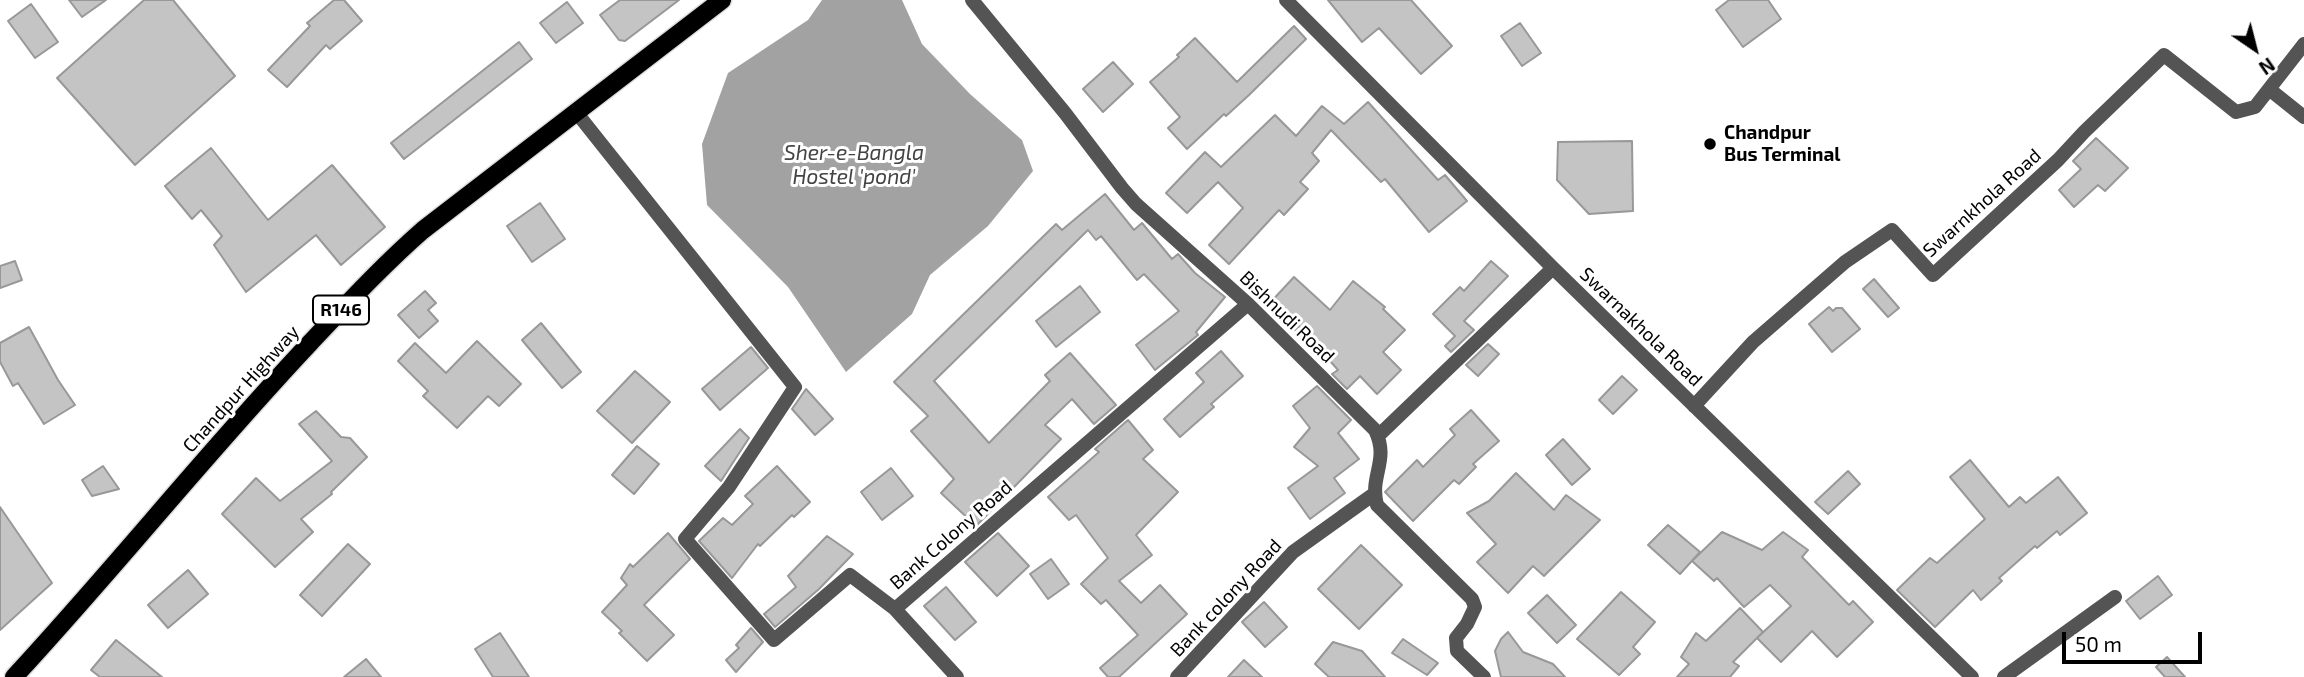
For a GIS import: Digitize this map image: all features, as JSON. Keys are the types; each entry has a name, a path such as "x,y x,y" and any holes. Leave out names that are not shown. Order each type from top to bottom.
{"main road":[{"name":"Chandpur Highway","path":"14,677 268,387 382,267 423,230 722,0"}],"street":[{"name":"Bishnudi Road","path":"972,0 1136,204 1248,304 1378,436"},
{"name":"Swarnakhola Road","path":"1286,0 1553,268 1972,677"},
{"path":"2304,44 2269,89 2304,117"},
{"name":"Swarnkhola Road","path":"1694,406 1753,342 1845,262 1892,230 1933,275 2058,160 2164,55 2236,112 2255,107 2269,89"},
{"name":"Bank Colony Road","path":"576,112 795,387 729,487 685,539 774,640 850,575 894,608 1248,304"},
{"path":"1484,677 1457,651 1456,638 1475,607 1472,599 1377,505 1374,482 1382,449 1378,436 1553,268"},
{"path":"1343,516 1374,494"},
{"name":"Bank colony Road","path":"1177,677 1293,552 1374,494"},
{"path":"2004,677 2115,597"},
{"name":"Bank colony Road","path":"894,608 957,677"}],"water":[{"name":"Sher-e-Bangla Hostel 'pond'","path":"822,0 902,0 922,44 970,94 1022,140 1033,171 988,226 930,275 912,314 846,372 788,287 707,205 702,144 728,73 808,20"}],"building":[{"path":"69,0 106,0 82,17"},
{"path":"144,0 173,0 235,76 135,165 57,78"},
{"path":"334,0 344,0 362,21 330,49 326,45 287,87 268,70 310,26 307,23"},
{"path":"620,0 679,0 625,41 619,40 600,15"},
{"path":"1328,0 1411,0 1452,46 1421,74 1379,28 1362,42"},
{"path":"1729,0 1768,0 1781,19 1743,47 1716,10"},
{"path":"567,2 583,23 556,43 540,23"},
{"path":"31,4 58,42 35,58 8,21"},
{"path":"1520,23 1541,53 1522,66 1501,36"},
{"path":"1294,26 1306,39 1249,95 1187,149 1168,128 1180,117 1150,82 1179,57 1177,55 1195,38 1237,82"},
{"path":"519,42 532,59 404,159 391,143"},
{"path":"1113,62 1133,84 1103,112 1083,89"},
{"path":"1368,102 1438,180 1445,175 1467,201 1429,232 1385,179 1381,182 1331,130 1312,153 1319,161 1300,182 1308,189 1284,215 1279,210 1229,264 1209,245 1243,208 1218,182 1187,213 1166,193 1205,152 1221,167 1275,115 1296,136 1322,106 1344,124"},
{"path":"2096,138 2128,168 2105,191 2098,185 2074,207 2059,190 2081,169 2073,161"},
{"path":"1632,141 1633,211 1589,214 1557,180 1558,142"},
{"path":"211,148 268,220 332,165 385,227 341,265 316,235 246,292 214,245 222,236 201,210 192,219 165,186"},
{"path":"1105,194 1134,230 1142,223 1172,259 1178,254 1195,273 1225,297 1196,332 1198,335 1155,370 1136,345 1179,311 1144,274 1137,280 1101,236 1096,240 1088,230 934,381 989,443 1050,381 1045,375 1070,353 1116,405 1094,424 1072,399 1045,425 1061,439 976,526 941,493 954,479 911,431 928,416 894,382 1056,224 1062,230"},
{"path":"540,203 565,239 532,262 507,226"},
{"path":"15,261 22,280 0,288 0,266"},
{"path":"1491,261 1508,276 1464,321 1474,330 1451,352 1445,346 1455,336 1433,314 1460,287 1464,291"},
{"path":"1294,277 1330,310 1353,281 1385,307 1383,309 1405,330 1383,352 1401,370 1377,394 1360,376 1347,389 1332,374 1338,370 1299,326 1295,330 1268,305"},
{"path":"1874,279 1899,308 1888,317 1863,289"},
{"path":"1080,286 1100,312 1056,347 1036,321"},
{"path":"425,291 436,303 428,310 438,321 419,338 398,315"},
{"path":"1829,307 1833,311 1842,308 1860,329 1832,352 1809,324"},
{"path":"541,323 581,372 562,388 522,340"},
{"path":"29,327 75,405 44,424 18,383 13,386 0,362 0,343"},
{"path":"477,341 521,384 499,406 488,396 457,428 423,396 428,391 398,361 415,343 446,373"},
{"path":"1488,344 1499,354 1478,376 1466,365"},
{"path":"751,347 768,368 720,410 702,389"},
{"path":"1221,351 1243,376 1211,404 1214,407 1180,437 1164,419 1204,382 1196,373"},
{"path":"635,371 670,402 632,443 597,411"},
{"path":"1622,376 1637,390 1613,414 1599,400"},
{"path":"1317,386 1351,420 1338,433 1359,459 1334,478 1345,493 1310,519 1288,488 1318,466 1294,447 1310,428 1293,406"},
{"path":"806,389 833,419 815,435 792,409"},
{"path":"1471,410 1499,441 1473,464 1476,467 1459,484 1454,480 1413,521 1385,492 1417,460 1423,467 1455,435 1450,429"},
{"path":"316,411 341,437 350,438 367,457 331,492 332,494 301,519 313,532 275,567 222,514 256,478 280,501 332,461 299,424"},
{"path":"1128,420 1153,450 1143,459 1178,492 1136,535 1152,555 1119,581 1141,603 1160,585 1187,614 1119,677 1108,677 1100,668 1138,635 1106,600 1101,604 1081,584 1108,558 1076,515 1069,520 1048,497 1099,452 1095,449"},
{"path":"740,429 749,438 721,481 705,466"},
{"path":"1563,439 1590,469 1572,485 1546,455"},
{"path":"637,446 659,464 634,494 612,475"},
{"path":"1970,460 2009,507 2020,497 2026,503 2058,477 2087,513 2060,535 2057,531 2037,548 2035,546 1999,578 2002,581 1981,600 1973,590 1935,627 1897,590 1930,558 1937,563 1985,519 1950,477"},
{"path":"103,466 119,489 92,496 82,480"},
{"path":"777,466 810,502 794,517 792,515 760,546 758,544 732,578 699,541 723,518 732,525 753,504 745,496"},
{"path":"891,468 913,496 882,520 861,492"},
{"path":"1848,471 1860,484 1828,514 1815,502"},
{"path":"1516,473 1554,510 1566,495 1600,520 1544,576 1533,566 1508,593 1477,562 1496,544 1467,513 1489,501"},
{"path":"0,507 52,583 0,630"},
{"path":"1668,525 1700,552 1680,574 1648,545"},
{"path":"1722,532 1762,550 1783,532 1808,550 1802,557 1849,605 1853,601 1873,622 1837,657 1812,631 1781,662 1757,638 1791,606 1770,585 1744,607 1717,578 1714,581 1692,561"},
{"path":"668,533 690,559 644,605 674,635 647,661 602,612 627,585 621,578 630,564 633,567"},
{"path":"998,533 1029,566 997,596 965,562"},
{"path":"827,536 853,554 819,589 775,627 764,614 796,587 788,576"},
{"path":"348,544 370,564 322,616 300,595"},
{"path":"1361,545 1402,585 1359,629 1318,589"},
{"path":"1051,559 1069,584 1048,599 1030,574"},
{"path":"188,570 208,594 168,628 148,605"},
{"path":"2158,576 2172,595 2140,619 2126,601"},
{"path":"946,587 976,622 955,640 924,606"},
{"path":"1621,592 1655,622 1633,647 1640,654 1619,675 1577,639"},
{"path":"1547,595 1576,625 1557,643 1528,613"},
{"path":"1264,602 1287,627 1265,647 1242,622"},
{"path":"1740,608 1763,632 1733,662 1739,666 1730,677 1677,677 1689,664 1681,657 1696,633 1706,641"},
{"path":"751,628 763,642 736,672 726,660 739,648 736,645"},
{"path":"1508,632 1523,652 1553,664 1565,677 1501,677 1495,651"},
{"path":"500,633 529,677 493,677 475,649"},
{"path":"1403,639 1438,663 1427,675 1392,653"},
{"path":"116,640 162,677 100,677 91,670"},
{"path":"1333,642 1362,651 1385,677 1329,677 1315,664"},
{"path":"2167,657 2185,677 2165,677 2156,667"},
{"path":"366,659 381,677 344,677"},
{"path":"1244,660 1262,677 1228,677"}],"place":[{"name":"Chandpur Bus Terminal","path":"1710,144"}]}
